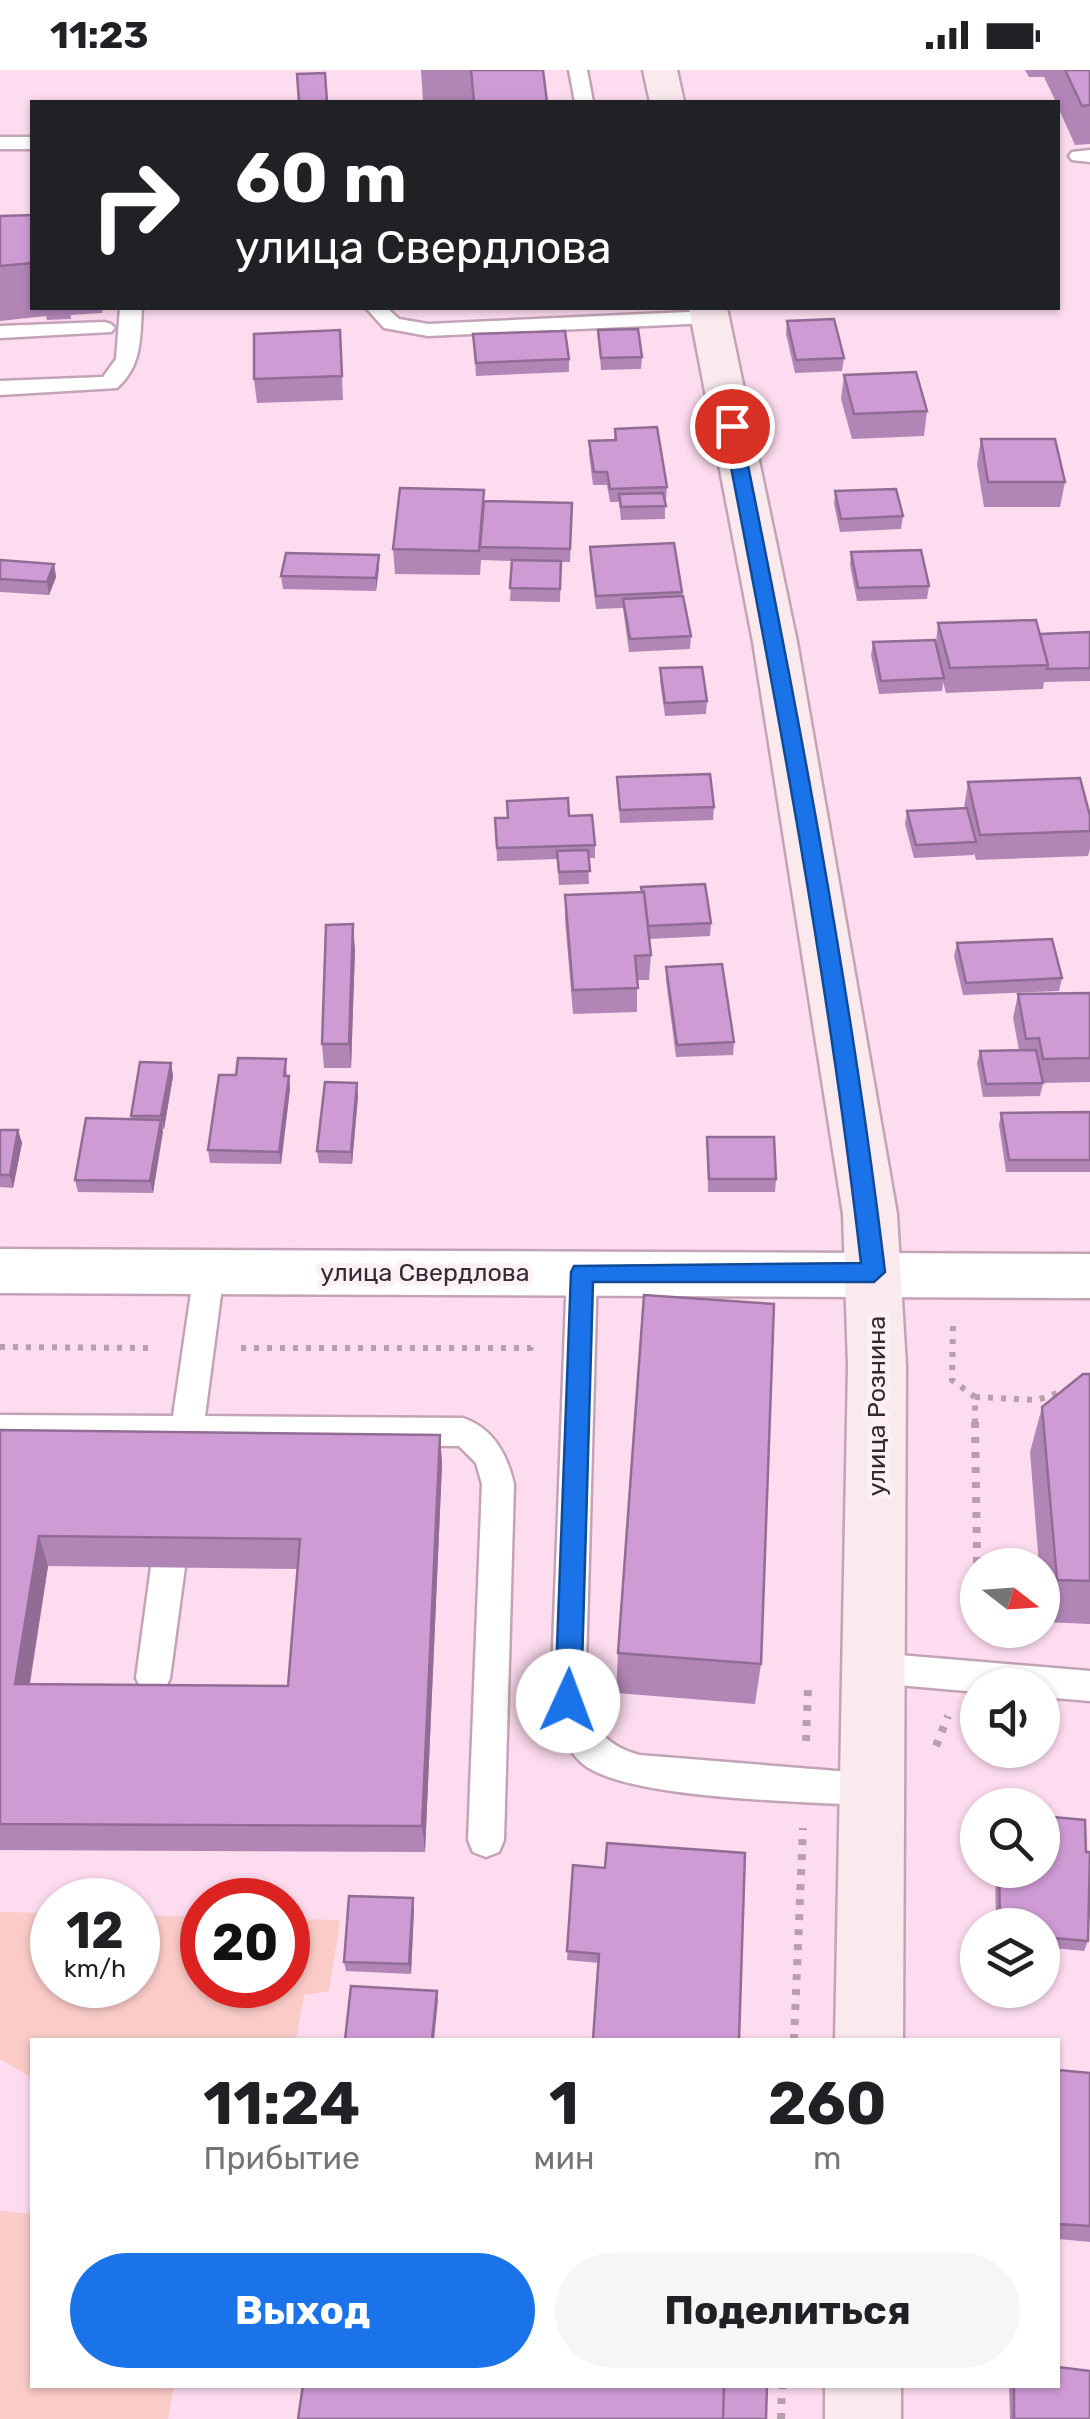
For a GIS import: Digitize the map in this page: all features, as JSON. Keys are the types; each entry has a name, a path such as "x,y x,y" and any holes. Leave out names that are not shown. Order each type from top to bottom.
{"main road":[{"path":"660,70 667,100"},
{"name":"улица Рознина","path":"709,312 774,642 870,1214 877,1366 869,2038"},
{"path":"863,2419 864,2388"}],"street":[{"name":"улица Свердлова","path":"0,1271 208,1272 581,1298 874,1272 1090,1276"}],"lane":[{"path":"578,70 584,100"},
{"path":"0,144 30,142"},
{"path":"0,388 109,383 128,364 130,310"},
{"path":"378,310 381,317 400,327 428,330 620,314 709,312"},
{"path":"0,332 104,328"},
{"path":"182,1462 208,1272"},
{"path":"581,1298 568,1701 578,1734 602,1761 639,1771 874,1790"},
{"path":"0,1428 463,1431 487,1451 498,1484 486,1840"},
{"path":"153,1678 168,1567"},
{"path":"875,1668 960,1675"},
{"path":"1060,1684 1090,1686"}],"path":[{"path":"0,1348 531,1348 539,1323 581,1298"},
{"path":"955,1318 950,1339 952,1380 974,1397 1037,1400 1080,1387"},
{"path":"974,1397 977,1548"},
{"path":"794,2038 809,1668"},
{"path":"932,1761 960,1693"},
{"path":"780,2419 782,2388"}],"shaded area":[{"path":"0,1912 30,1913 30,2008 160,2008 160,1916 180,1916 180,2008 302,2008 296,2038 30,2038 30,2077 0,2059"},
{"path":"310,1919 340,1920 329,1991 310,1994"},
{"path":"0,2211 30,2214 30,2388 173,2388 168,2419 0,2419"}],"building":[{"path":"471,70 543,70 547,100 474,100"},
{"path":"1065,70 1090,70 1090,105 1082,106"},
{"path":"325,73 327,100 299,100 297,74"},
{"path":"30,215 30,263 0,266 0,216"},
{"path":"834,319 844,358 796,360 787,321"},
{"path":"638,329 642,357 601,358 598,330"},
{"path":"340,330 342,376 254,379 254,334"},
{"path":"565,331 569,359 476,363 473,334"},
{"path":"916,372 927,411 854,414 844,375"},
{"path":"657,427 667,487 610,489 607,472 594,472 589,441 616,440 615,429"},
{"path":"981,439 1055,439 1065,482 988,482"},
{"path":"400,488 484,490 479,551 393,549"},
{"path":"896,489 903,516 841,519 835,491"},
{"path":"663,493 666,506 621,507 619,494"},
{"path":"484,501 572,503 570,549 480,547"},
{"path":"674,543 682,592 596,596 590,547"},
{"path":"921,550 929,586 858,588 851,552"},
{"path":"286,553 379,555 376,578 281,576"},
{"path":"0,560 54,564 47,582 0,579"},
{"path":"512,560 561,561 560,589 510,588"},
{"path":"683,596 691,636 630,639 623,599"},
{"path":"1036,620 1048,665 950,668 938,623"},
{"path":"1090,632 1090,668 1047,669 1040,634"},
{"path":"935,640 944,678 881,681 873,642"},
{"path":"702,667 707,701 665,703 660,668"},
{"path":"710,774 714,807 620,810 617,777"},
{"path":"1080,778 1090,831 980,835 968,782"},
{"path":"568,798 569,816 592,815 595,845 497,848 495,818 508,818 507,801"},
{"path":"967,808 976,842 916,845 907,811"},
{"path":"588,850 590,871 559,872 557,851"},
{"path":"705,884 711,923 648,926 641,887"},
{"path":"644,892 651,955 635,956 638,988 573,990 565,895"},
{"path":"353,924 349,1044 322,1044 326,925"},
{"path":"1052,939 1062,978 966,983 957,943"},
{"path":"722,964 734,1042 677,1045 666,967"},
{"path":"1090,993 1090,1058 1043,1059 1039,1038 1026,1039 1018,994"},
{"path":"1036,1050 1043,1083 986,1084 980,1051"},
{"path":"238,1058 286,1059 284,1076 289,1076 279,1152 208,1150 219,1075 236,1075"},
{"path":"140,1062 171,1063 161,1116 131,1116"},
{"path":"325,1082 357,1083 351,1152 317,1151"},
{"path":"1090,1112 1090,1160 1009,1160 1001,1113"},
{"path":"86,1118 161,1120 150,1181 75,1180"},
{"path":"0,1130 18,1130 10,1175 0,1175"},
{"path":"707,1137 774,1137 776,1179 709,1179"},
{"path":"644,1295 774,1304 761,1664 618,1653"},
{"path":"1083,1374 1090,1374 1090,1581 1060,1580 1060,1548 1054,1548 1042,1407"},
{"path":"0,1430 440,1435 422,1826 0,1824","holes":["39,1536 300,1539 288,1686 15,1684"]},
{"path":"1060,1818 1085,1820 1086,1852 1090,1852 1088,1941 1060,1939 1060,1908 1000,1908 999,1888 1060,1888"},
{"path":"607,1843 745,1853 739,2038 593,2038 599,1954 567,1951 573,1865 605,1868"},
{"path":"349,1896 413,1898 409,1964 344,1962"},
{"path":"351,1986 437,1991 432,2038 345,2038"},
{"path":"1060,2070 1090,2073 1090,2226 1060,2224"},
{"path":"1060,2367 1090,2371 1090,2419 1014,2419 1014,2388 1060,2388"},
{"path":"303,2388 724,2388 723,2419 298,2419"},
{"path":"724,2388 767,2388 766,2419 723,2419"}],"route":[{"path":"568,1701 582,1272 874,1272 870,1214 854,1107 774,642 732,426"}]}
